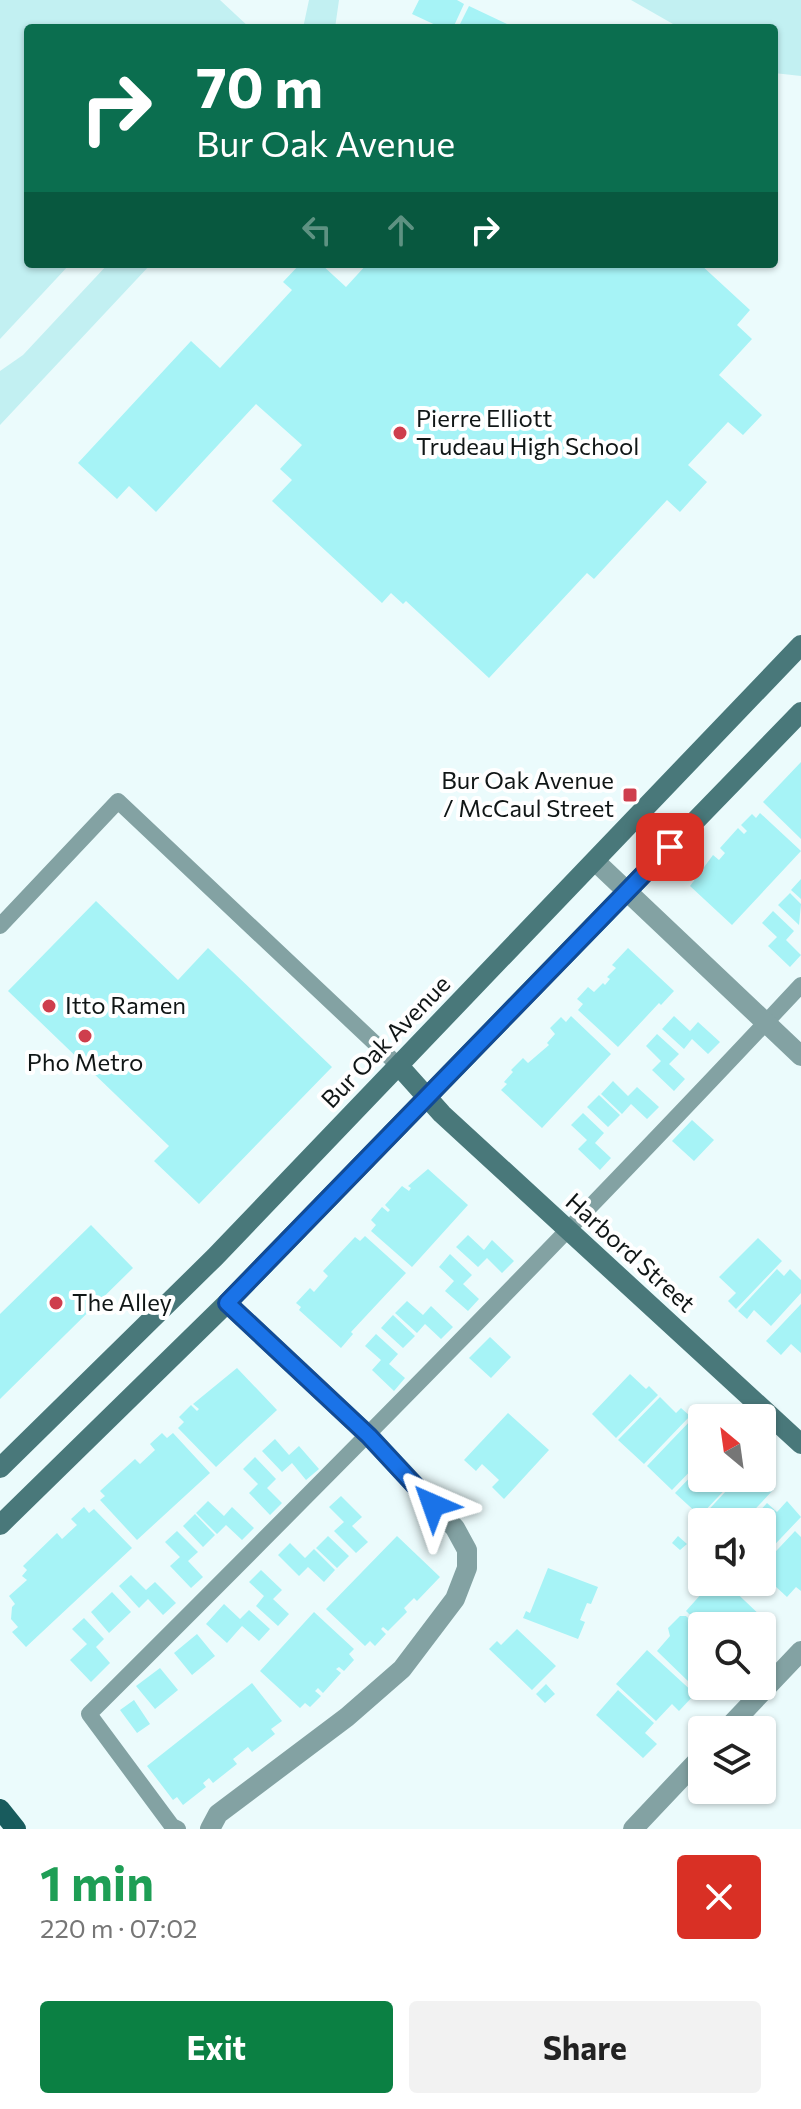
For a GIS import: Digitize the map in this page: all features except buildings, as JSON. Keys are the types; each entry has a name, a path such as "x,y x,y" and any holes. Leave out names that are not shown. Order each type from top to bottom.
{"main road":[{"path":"0,1810 16,1829"}],"street":[{"name":"Bur Oak Avenue","path":"0,1468 215,1257 801,645"},
{"path":"0,1525 227,1303 801,712"},
{"path":"596,862 801,1056"},
{"name":"Harbord Street","path":"399,1066 427,1097 568,1231 801,1444"},
{"path":"210,1829 218,1814 347,1717 402,1669 455,1599 467,1568 467,1550 455,1528 369,1436 227,1303"},
{"path":"739,1716 801,1651"},
{"path":"633,1829 688,1771"}],"lane":[{"path":"0,926 118,801 399,1066"},
{"path":"178,1829 172,1826 89,1714 369,1436 801,985"}],"shaded area":[{"path":"0,0 220,0 246,24 24,24 24,268 66,268 0,339"},
{"path":"309,0 339,0 336,24 304,24"},
{"path":"631,0 801,0 801,76 778,73 778,24 673,24"},
{"path":"104,268 147,268 0,425 0,371 23,355"}],"place":[{"name":"Pierre Elliott Trudeau High School","path":"400,433"},
{"name":"Bur Oak Avenue / McCaul Street","path":"630,795"},
{"name":"Itto Ramen","path":"49,1006"},
{"name":"Pho Metro","path":"85,1036"},
{"name":"The Alley","path":"56,1303"}],"route":[{"path":"433,1505 369,1436 227,1303 670,847"}]}
